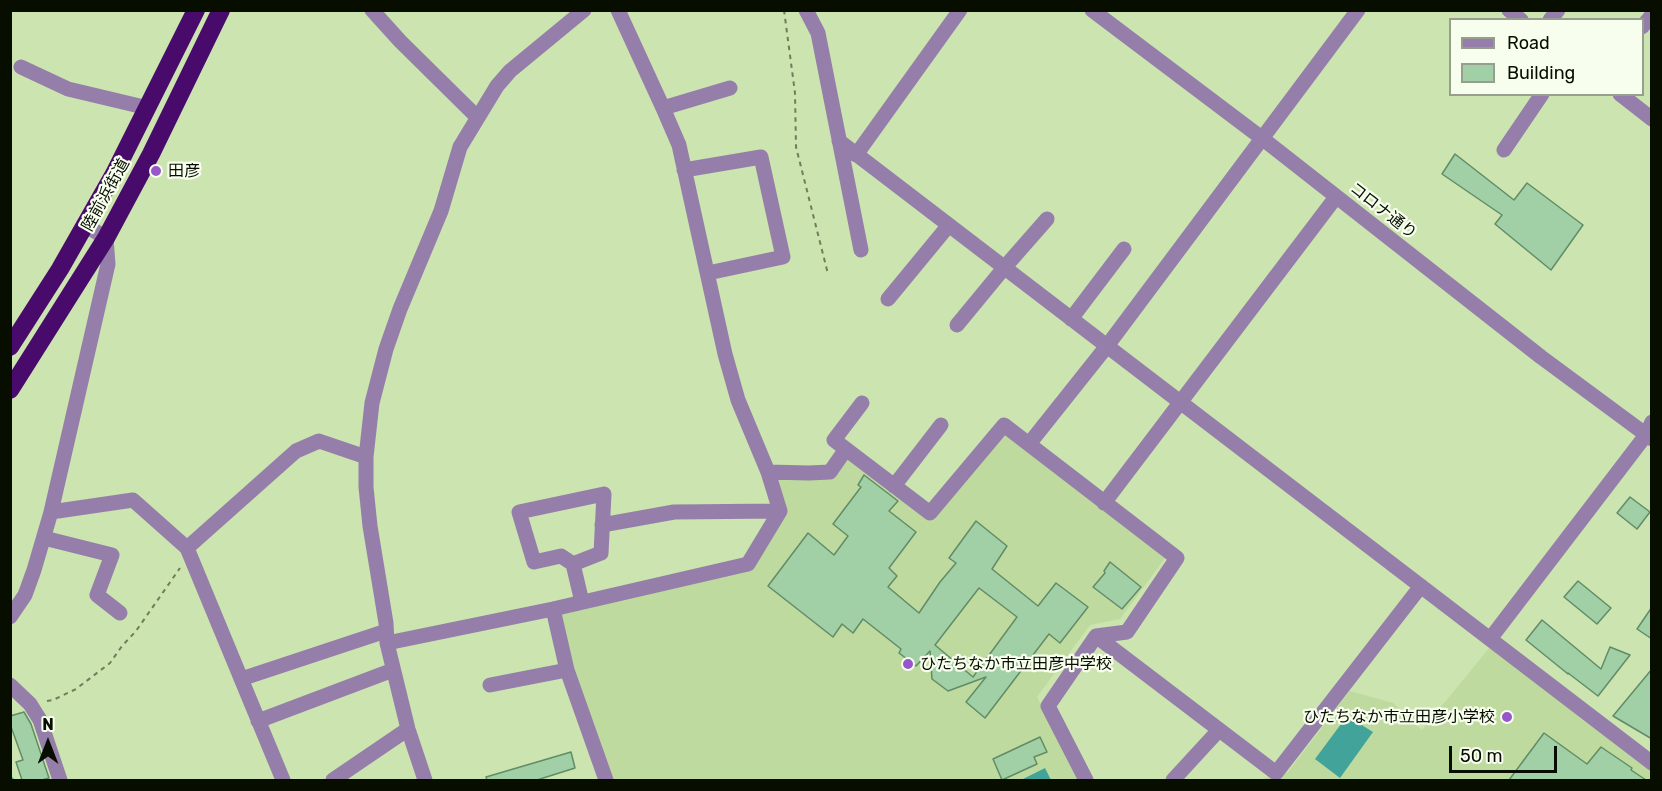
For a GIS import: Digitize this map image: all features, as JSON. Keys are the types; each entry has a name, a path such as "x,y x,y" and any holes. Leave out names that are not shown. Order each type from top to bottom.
{"highway":[{"name":"陸前浜街道","path":"10,347 60,270 114,174 196,10"},
{"name":"陸前浜街道","path":"10,390 106,238 151,154 221,10"}],"street":[{"path":"372,10 477,117"},
{"path":"425,780 408,729 393,670 369,516 366,457 372,404 386,349 400,309 441,211 460,147 497,86 510,71 584,10"},
{"path":"241,680 387,637 553,609 748,564 780,511 768,472 738,400 725,354 679,145 618,10"},
{"path":"806,10 818,33 861,250"},
{"path":"856,155 960,10"},
{"name":"コロナ通り","path":"1092,10 1263,139 1541,357 1650,432"},
{"path":"1029,444 1107,346 1358,10"},
{"path":"21,67 68,89 148,108"},
{"path":"663,108 730,88"},
{"path":"1504,150 1541,96"},
{"path":"1623,96 1652,118"},
{"path":"839,141 1652,763"},
{"path":"684,170 761,157 783,257 708,273"},
{"path":"1104,503 1336,197"},
{"path":"957,325 1047,219"},
{"path":"10,617 25,595 44,538 108,264 106,238 85,225"},
{"path":"888,299 949,225"},
{"path":"1071,319 1124,249"},
{"path":"862,403 834,440 930,513 1004,424 1177,558 1126,632 1096,636 1048,706 1086,780"},
{"path":"894,486 941,424"},
{"path":"1490,639 1650,432"},
{"path":"188,551 296,451 320,441 366,457"},
{"path":"768,472 830,472 846,449"},
{"path":"573,564 601,553 604,494 519,512 534,562 561,556 573,564 582,602"},
{"path":"51,512 133,501 188,551 283,780"},
{"path":"602,525 674,512 780,511"},
{"path":"44,538 112,555 97,595 120,613"},
{"path":"1096,636 1276,773 1420,586"},
{"path":"553,609 567,670 606,780"},
{"path":"258,721 393,670"},
{"path":"490,685 567,670"},
{"path":"10,684 30,704 40,720 60,780"},
{"path":"333,780 408,729"},
{"path":"1173,780 1219,730"}],"path":[{"path":"784,10 795,93 796,147 828,274"},
{"path":"30,704 53,700 76,689 110,663 154,606 188,551"}],"shaded area":[{"name":"ひたちなか市立田彦中学校","path":"1003,430 1166,557 1120,619 1090,625 1037,697 1078,780 611,780 570,669 558,611 751,567 784,515 778,476 828,478 843,460 852,459 931,521"},
{"name":"ひたちなか市立田彦小学校","path":"1490,647 1652,769 1651,780 1263,780 1288,772 1350,691 1393,703 1422,730"}],"water":[{"path":"1347,716 1373,732 1340,778 1315,759"},
{"path":"1045,768 1051,780 1021,780"}],"building":[{"path":"1455,154 1514,200 1527,183 1583,225 1551,270 1495,224 1502,215 1442,174"},
{"path":"864,475 898,501 889,511 916,532 889,568 897,576 888,587 919,613 956,563 949,558 976,521 1007,546 992,569 1038,606 1056,583 1088,607 1060,643 1049,634 985,718 966,702 986,677 948,691 932,679 930,651 916,666 899,653 901,649 863,619 853,633 842,624 833,637 768,586 808,533 834,555 848,536 833,524 861,487 858,485","holes":["979,588 1017,617 973,677 935,645"]},
{"path":"1630,497 1650,512 1637,529 1617,513"},
{"path":"1110,562 1141,587 1122,609 1093,587 1105,573"},
{"path":"1578,581 1611,608 1597,624 1564,597"},
{"path":"1652,607 1652,639 1637,629"},
{"path":"1542,620 1601,669 1610,647 1630,655 1598,696 1526,640"},
{"path":"1652,669 1652,739 1613,716"},
{"path":"24,712 31,724 49,778 22,780 16,762 23,760 10,724 10,716"},
{"path":"1544,733 1587,764 1601,747 1646,780 1509,780"},
{"path":"1040,737 1047,752 1034,757 1037,764 1002,780 993,759"},
{"path":"571,752 575,768 537,780 487,780 486,777"}],"place":[{"name":"田彦","path":"156,171"},
{"name":"ひたちなか市立田彦中学校","path":"908,664"},
{"name":"ひたちなか市立田彦小学校","path":"1507,717"}]}
